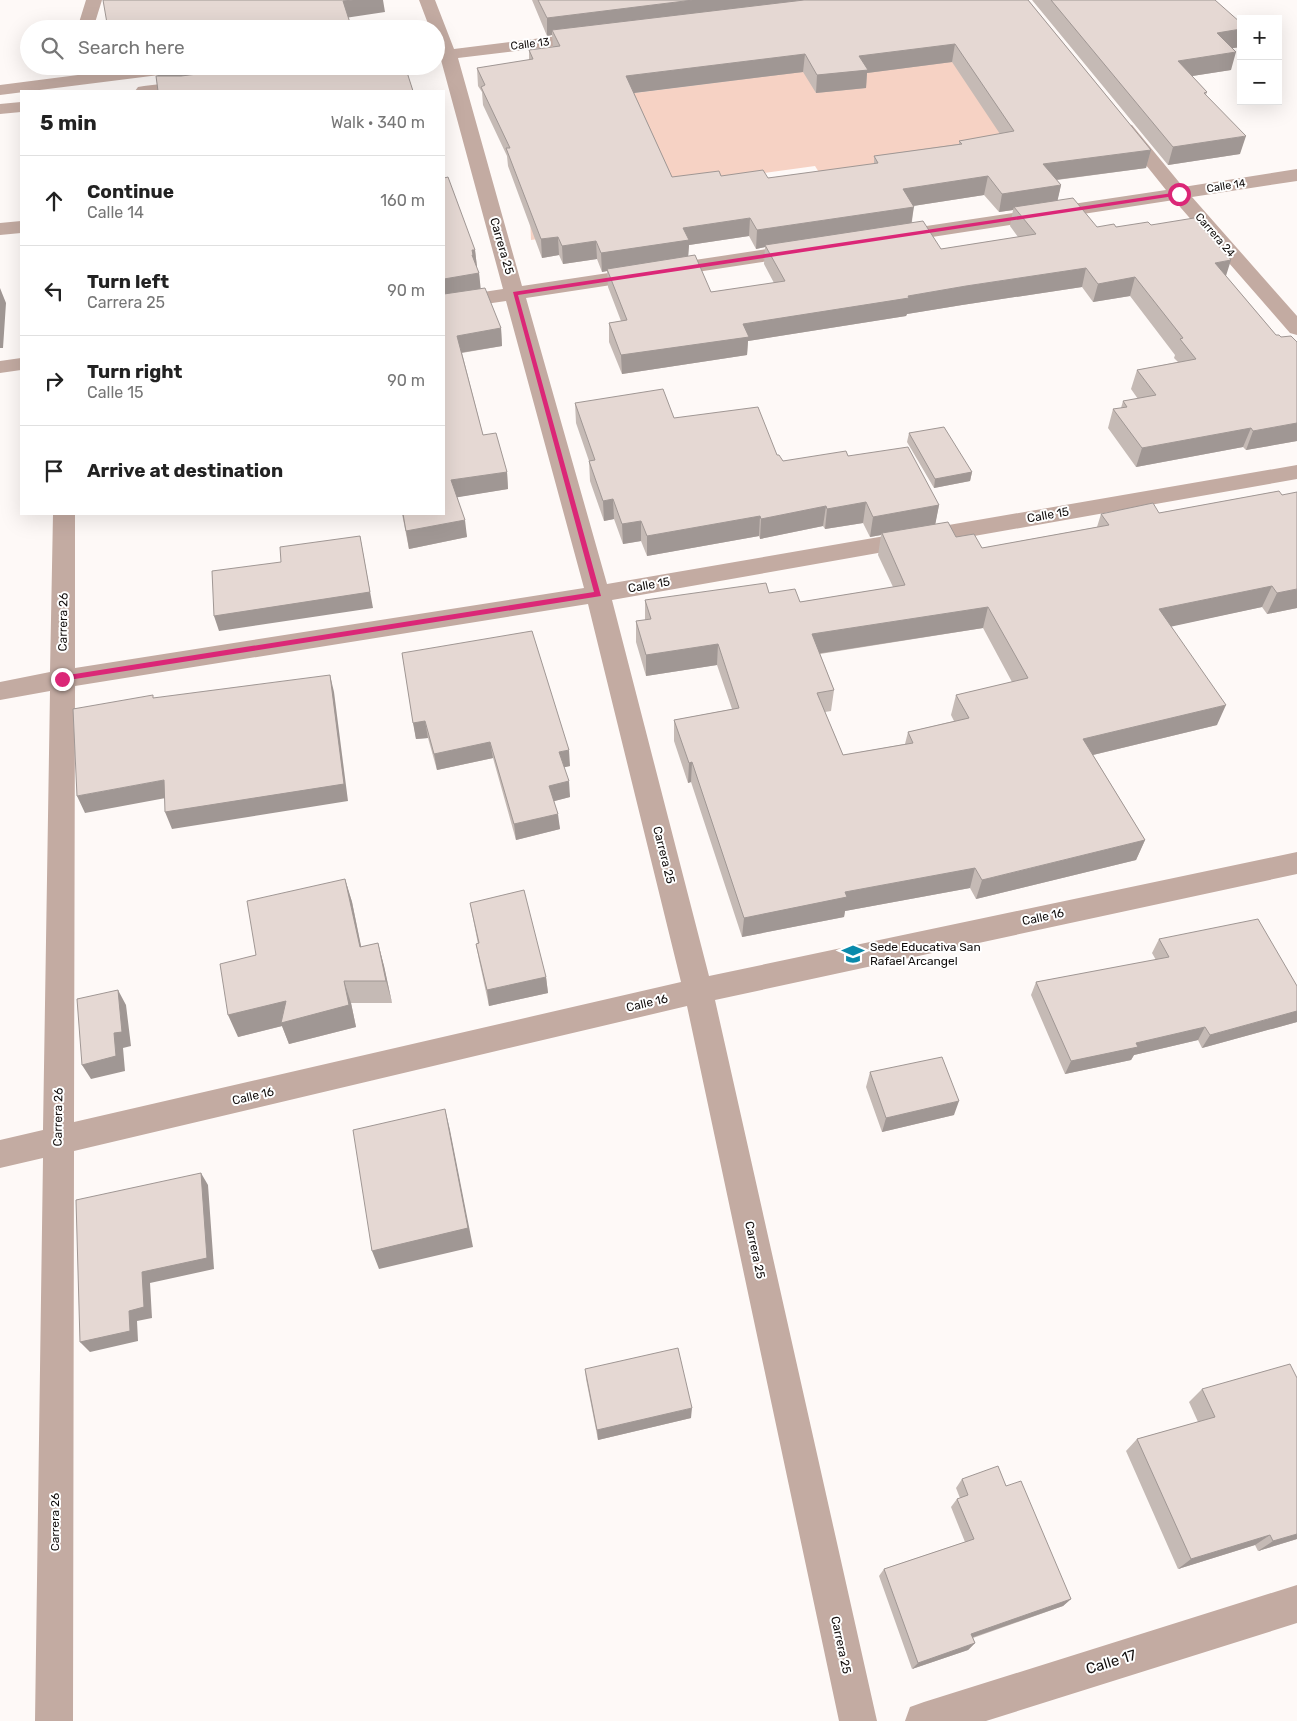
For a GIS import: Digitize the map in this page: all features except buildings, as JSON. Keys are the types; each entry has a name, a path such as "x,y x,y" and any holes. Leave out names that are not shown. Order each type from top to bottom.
{"street":[{"path":"88,20 94,0"},
{"name":"Carrera 25","path":"427,0 433,20"},
{"path":"445,37 460,35"},
{"name":"Calle 13","path":"445,55 605,35"},
{"name":"Carrera 25","path":"445,65 515,293 598,594 698,991 858,1721"},
{"path":"0,90 107,75"},
{"path":"152,90 212,83"},
{"path":"0,109 20,106"},
{"name":"Carrera 24","path":"1112,112 1179,194 1297,329"},
{"name":"Calle 14","path":"876,239 1297,175"},
{"path":"0,230 20,227"},
{"path":"445,304 818,248"},
{"path":"0,367 20,364"},
{"name":"Calle 15","path":"0,691 62,679 598,594 1297,472"},
{"name":"Carrera 26","path":"54,1721 64,515"},
{"name":"Calle 16","path":"0,1154 58,1142 698,991 1297,862"},
{"name":"Calle 17","path":"924,1721 1297,1604"}],"shaded area":[{"path":"837,41 960,49 1012,138 829,188 815,166 764,173 559,236 531,240 530,216 627,94 737,80"}],"place":[{"name":"Sede Educativa San Rafael Arcangel","path":"853,954"}],"route":[{"path":"62,679 598,594 515,293 1179,194"}]}
